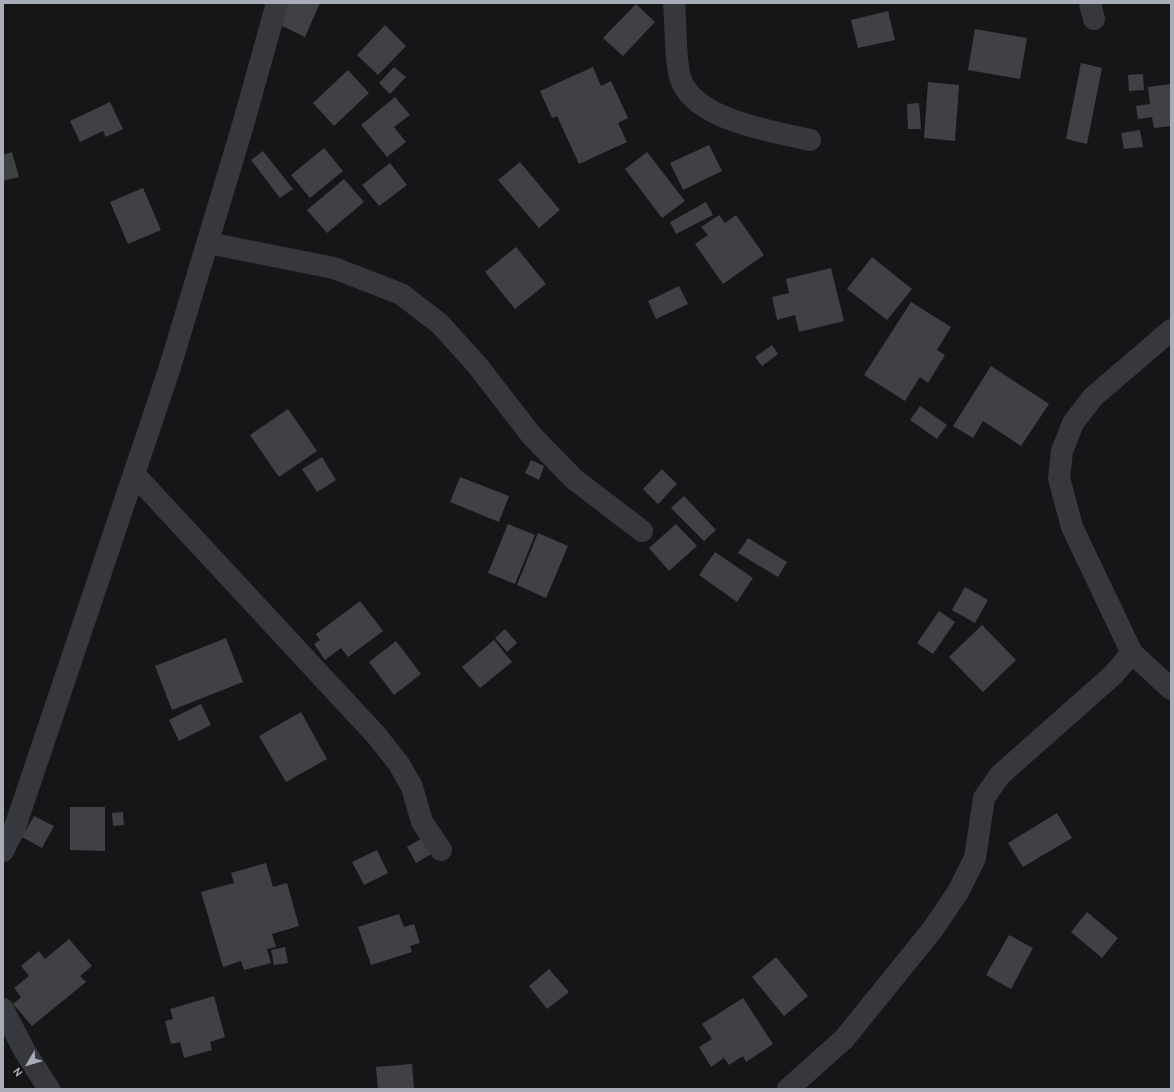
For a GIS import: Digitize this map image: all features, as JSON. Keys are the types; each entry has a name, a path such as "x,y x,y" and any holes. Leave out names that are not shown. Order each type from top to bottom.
{"street":[{"path":"3,851 15,827 169,370 243,125 277,3"},
{"path":"674,3 679,75 688,92 702,106 735,122 810,140"},
{"path":"208,243 334,268 401,294 440,324 477,365 532,436 574,479 642,531"},
{"path":"1171,330 1094,397 1073,424 1062,451 1059,478 1072,527 1132,653 1171,689"},
{"path":"134,474 376,734 399,764 412,787 422,822 441,850"},
{"path":"788,1089 844,1039 932,929 958,892 975,858 984,798 1000,775 1113,675 1132,653"},
{"path":"3,1009 24,1050 49,1089"}],"building":[{"path":"288,3 320,3 305,37 278,24"},
{"path":"636,4 655,22 623,56 603,38"},
{"path":"888,11 895,40 858,48 851,20"},
{"path":"385,25 406,46 378,75 357,55"},
{"path":"975,29 1027,38 1020,79 968,70"},
{"path":"1081,63 1102,68 1087,144 1066,139"},
{"path":"394,67 406,77 390,94 379,83"},
{"path":"593,67 601,86 611,81 628,118 618,123 627,142 579,164 557,116 552,118 540,91"},
{"path":"348,70 369,93 334,126 313,103"},
{"path":"1143,74 1144,90 1129,91 1128,75"},
{"path":"928,82 959,85 955,141 924,138"},
{"path":"1171,84 1171,126 1154,128 1152,117 1138,119 1136,106 1150,104 1148,87"},
{"path":"395,97 410,115 394,127 406,142 387,157 361,125"},
{"path":"110,102 123,129 106,137 103,131 80,142 70,121"},
{"path":"919,103 921,129 908,129 907,104"},
{"path":"1140,130 1143,147 1124,149 1121,133"},
{"path":"709,145 722,171 683,190 670,163"},
{"path":"324,148 343,171 310,198 291,175"},
{"path":"263,151 293,189 280,198 251,160"},
{"path":"12,152 19,177 3,181 3,155"},
{"path":"647,152 685,201 662,218 625,169"},
{"path":"520,162 560,210 539,228 498,180"},
{"path":"390,163 407,185 379,206 362,185"},
{"path":"344,179 364,202 327,233 307,210"},
{"path":"143,188 161,230 128,244 110,202"},
{"path":"706,202 713,215 676,234 670,222"},
{"path":"719,215 725,223 736,215 764,255 723,284 695,244 708,235 701,227"},
{"path":"516,247 546,284 515,309 485,272"},
{"path":"872,257 912,289 887,320 847,289"},
{"path":"831,268 844,321 799,332 795,315 777,320 772,297 789,293 786,279"},
{"path":"679,286 688,304 656,319 648,301"},
{"path":"911,302 951,327 937,350 945,355 928,383 920,377 905,401 864,375"},
{"path":"772,345 778,354 762,366 755,357"},
{"path":"991,366 1049,404 1021,446 983,421 973,438 953,426"},
{"path":"920,406 947,425 937,439 910,420"},
{"path":"288,409 317,451 279,477 250,435"},
{"path":"322,457 336,480 317,492 302,469"},
{"path":"531,460 544,466 539,480 525,473"},
{"path":"662,469 677,484 658,504 643,489"},
{"path":"460,477 509,496 499,522 450,502"},
{"path":"684,496 716,530 704,541 671,508"},
{"path":"508,524 535,535 515,584 488,573"},
{"path":"676,524 697,546 669,571 649,548"},
{"path":"538,533 568,546 546,598 517,585"},
{"path":"748,538 787,562 778,577 738,553"},
{"path":"715,552 753,578 737,602 699,575"},
{"path":"965,587 988,600 975,623 952,610"},
{"path":"360,601 383,631 348,657 341,648 325,660 314,644 320,640 316,634"},
{"path":"939,611 955,622 933,654 917,643"},
{"path":"982,625 1016,660 983,692 949,657"},
{"path":"505,629 517,643 507,652 495,638"},
{"path":"226,638 243,682 172,710 155,666"},
{"path":"494,640 512,662 480,688 462,667"},
{"path":"396,641 421,674 394,695 369,662"},
{"path":"201,704 211,725 179,741 169,720"},
{"path":"301,712 327,759 286,782 259,736"},
{"path":"70,807 105,807 105,851 70,850"},
{"path":"123,812 124,825 113,826 112,813"},
{"path":"1057,813 1072,838 1023,867 1008,843"},
{"path":"34,816 54,826 42,848 22,837"},
{"path":"424,837 433,853 416,863 407,847"},
{"path":"377,850 388,873 364,885 352,862"},
{"path":"266,863 273,887 287,883 299,926 272,934 276,947 267,949 271,963 244,970 241,961 223,967 201,892 234,883 231,873"},
{"path":"1087,912 1118,938 1102,958 1071,932"},
{"path":"399,914 404,927 414,924 420,943 410,946 412,952 371,965 358,927"},
{"path":"1009,935 1033,948 1011,989 986,975"},
{"path":"69,939 92,966 80,976 86,982 32,1026 13,1004 21,997 14,988 29,976 21,966 39,951 45,959"},
{"path":"285,947 288,963 274,965 271,950"},
{"path":"776,957 808,996 784,1016 752,977"},
{"path":"549,969 569,992 547,1009 529,986"},
{"path":"214,996 225,1037 210,1042 212,1050 184,1058 180,1042 171,1044 165,1021 173,1019 170,1009"},
{"path":"743,998 773,1044 746,1062 743,1056 729,1065 724,1058 711,1067 699,1047 712,1039 702,1024"},
{"path":"412,1064 414,1089 378,1089 376,1067"}]}
